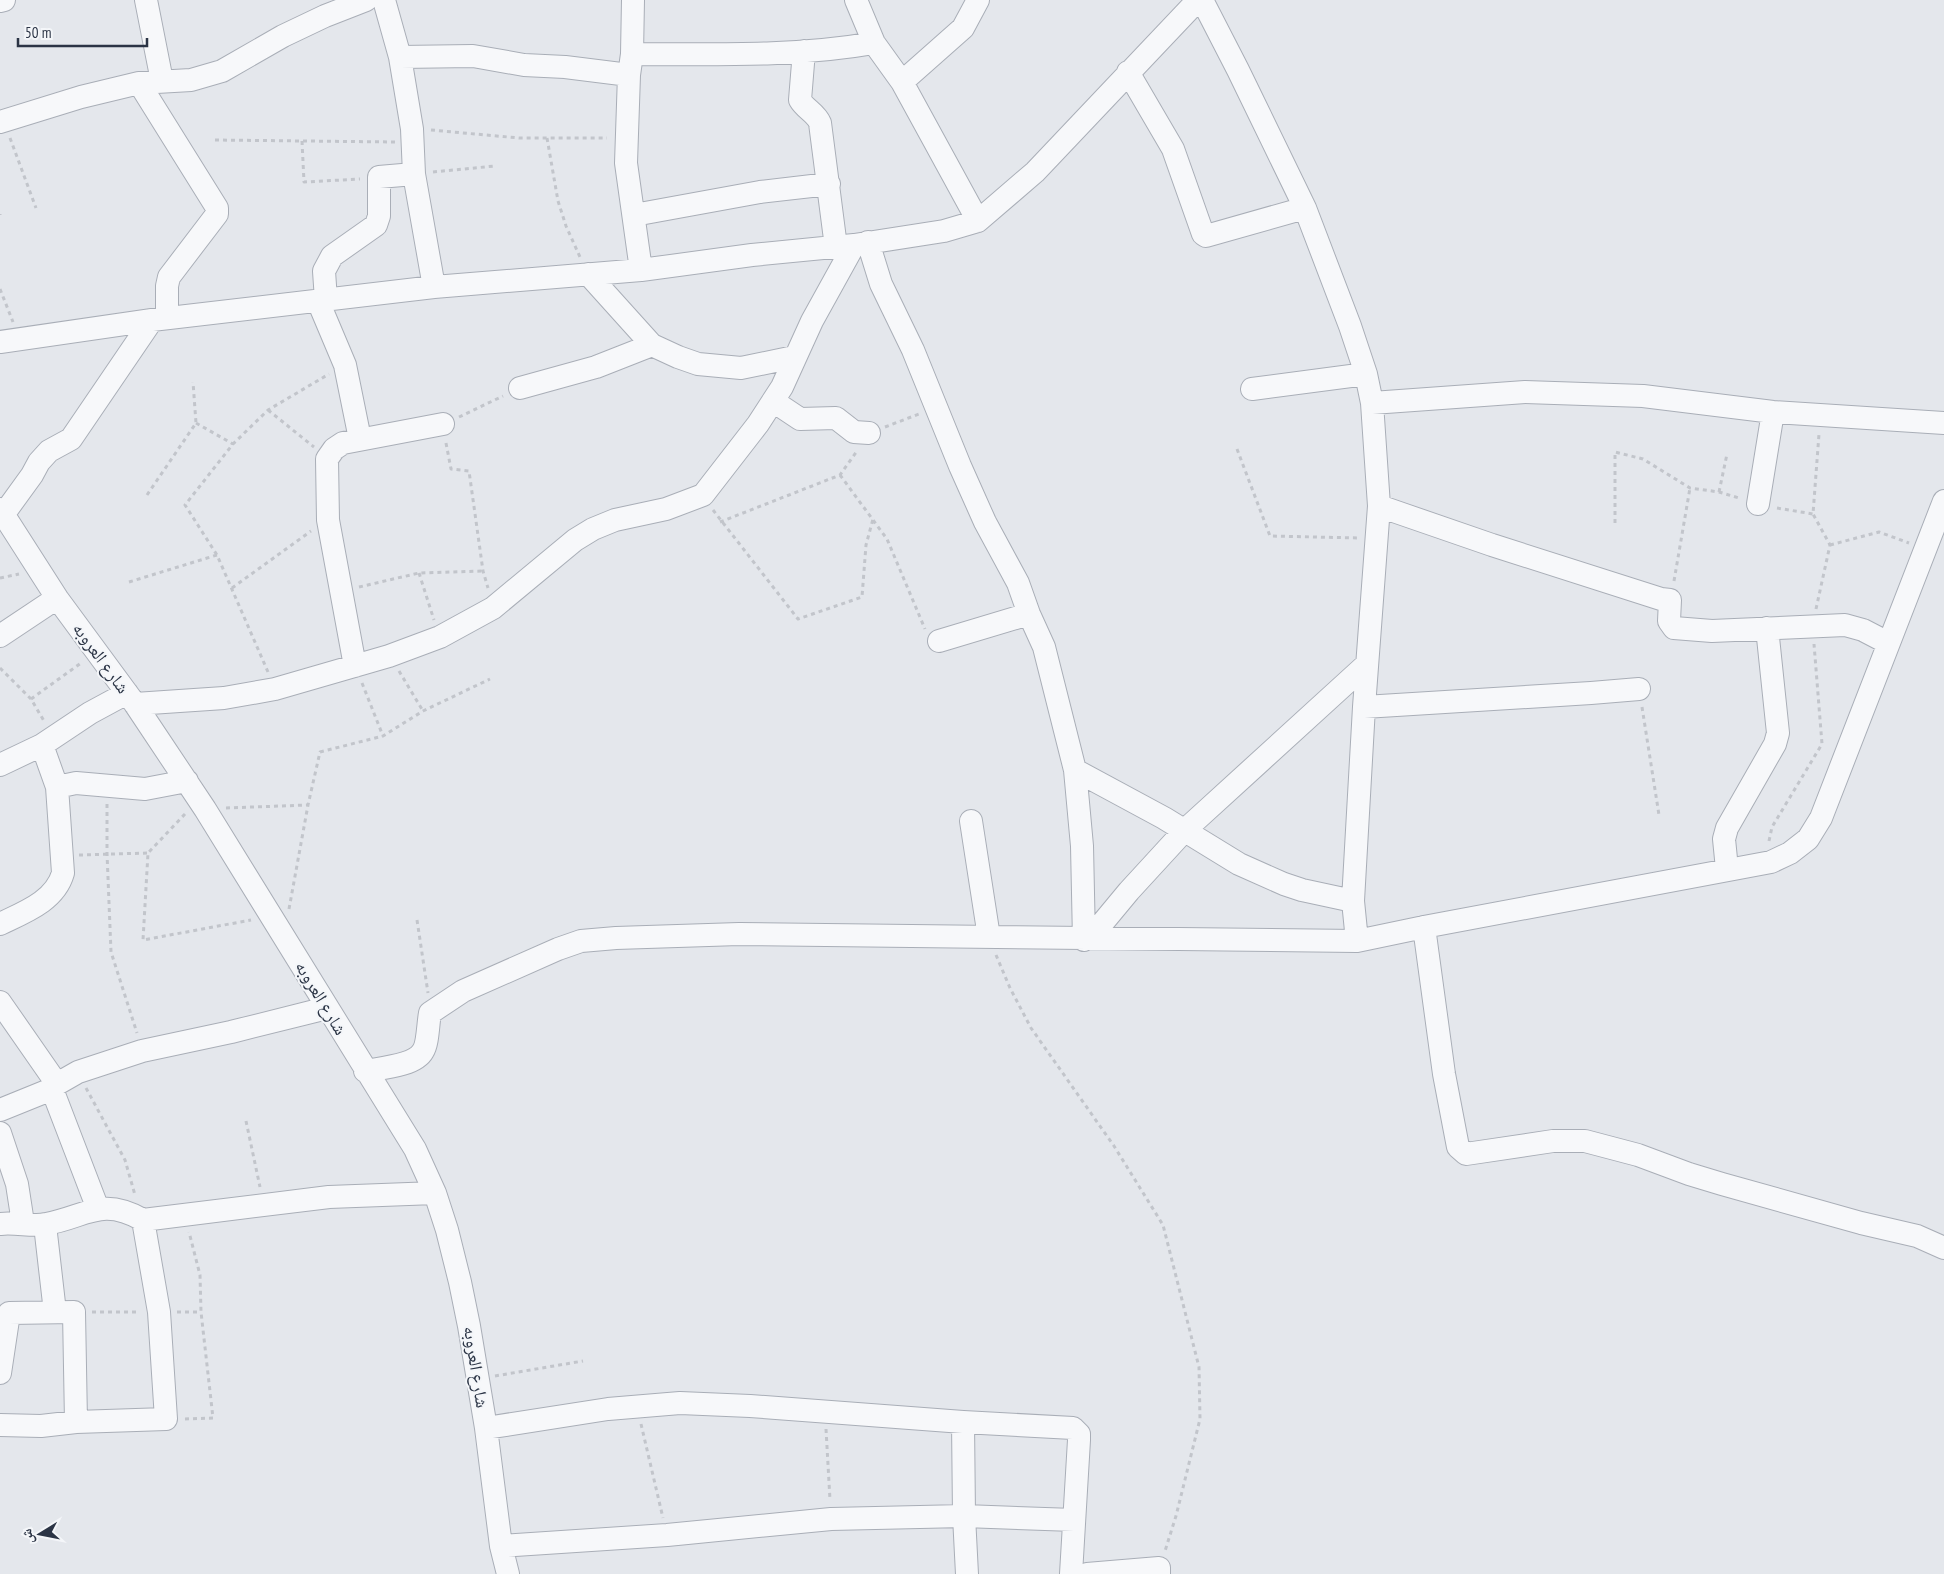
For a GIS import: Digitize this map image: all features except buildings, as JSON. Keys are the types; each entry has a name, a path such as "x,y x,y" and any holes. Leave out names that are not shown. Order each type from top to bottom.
{"street":[{"path":"0,1 4,0"},
{"path":"146,0 162,81"},
{"path":"2,122 81,97 139,83 191,80 222,71 283,36 324,16 366,0"},
{"path":"384,0 400,57 412,135 414,174 434,288"},
{"path":"633,0 631,65 625,138 626,163 641,270"},
{"path":"856,0 874,43 902,82 978,221"},
{"path":"902,82 963,28 978,0"},
{"path":"10,340 160,319 434,288 641,270 752,255 853,245 944,231 978,221 1035,172 1128,72 1200,0 1238,70 1305,208 1350,326 1366,374 1372,403 1379,506 1364,707 1354,900 1357,941"},
{"path":"400,57 473,56 524,65 565,67 631,65 744,54 846,48 874,43"},
{"path":"804,51 800,100 820,123 829,184 853,245 880,284 913,350 985,522 1018,583 1044,647 1075,770 1082,846 1087,939"},
{"path":"1128,72 1173,148 1203,234 1206,236 1305,208"},
{"path":"1,513 49,451 71,439 160,319 169,277 216,214 217,208 139,83"},
{"path":"360,439 344,365 322,301 324,271 332,256 376,225 379,216 379,178 414,174"},
{"path":"634,216 760,192 829,184"},
{"path":"0,765 48,741 90,713 131,698 224,698 275,689 389,656 440,637 493,608 575,540 593,529 615,520 666,509 703,495 758,424 782,387 812,321 853,245"},
{"path":"588,274 652,345 698,364 741,368 794,357"},
{"path":"520,388 596,367 652,345"},
{"path":"1252,389 1366,374"},
{"path":"1372,403 1525,392 1644,396 1773,412 1944,423"},
{"path":"773,401 800,419 836,418 854,432 869,433"},
{"path":"1758,504 1773,412"},
{"path":"355,666 328,520 327,459 334,449 343,443 443,424"},
{"path":"365,1071 406,1064 418,1057 423,1051 430,1013 463,991 558,949 581,941 739,934 1357,941 1770,862 1790,853 1808,839 1821,818 1944,501"},
{"path":"1379,506 1492,545 1661,599 1670,600 1670,621 1674,628 1712,631 1845,625 1863,630 1888,643"},
{"name":"شارع العروبه","path":"1,513 57,598 131,698 197,796 365,1071 415,1149 435,1193 447,1230 460,1282 486,1428 501,1546 508,1574"},
{"path":"0,636 57,598"},
{"path":"939,641 1029,614"},
{"path":"1727,869 1724,839 1727,828 1775,744 1778,733 1768,628"},
{"path":"1087,939 1185,830 1367,664"},
{"path":"1364,707 1591,694 1639,689"},
{"path":"0,924 27,911 53,893 63,873 57,787 48,741"},
{"path":"1075,770 1185,830 1239,864 1284,884 1327,896 1354,900"},
{"path":"57,787 76,784 197,796"},
{"path":"971,821 988,937"},
{"path":"1424,927 1444,1074 1458,1147 1463,1153 1554,1141 1585,1141 1638,1155 1722,1184 1861,1223 1917,1236 1944,1248"},
{"path":"0,1002 6,1013 37,1053 54,1086 98,1208"},
{"path":"0,1110 54,1086 78,1072 142,1051 240,1030 327,1008"},
{"path":"0,1133 17,1184 23,1223"},
{"path":"0,1224 23,1223 45,1225 98,1208 131,1213 143,1220 329,1196 435,1193"},
{"path":"0,1425 41,1426 76,1422 166,1419 159,1312 143,1220"},
{"path":"45,1225 55,1312"},
{"path":"0,1374 9,1313 74,1312 76,1422"},
{"path":"486,1428 637,1406 680,1403 1073,1428 1079,1434 1079,1440 1071,1574"},
{"path":"963,1422 967,1574"},
{"path":"501,1546 667,1535 831,1519 964,1516 1074,1520"},
{"name":"شارع العروبه","path":"499,1574 501,1546"},
{"path":"1087,1574 1159,1571"}],"path":[{"path":"2,122 36,208"},
{"path":"215,140 302,142 412,135 625,138"},
{"path":"547,138 558,201 566,226 588,274"},
{"path":"302,142 304,182 379,178"},
{"path":"414,174 495,166"},
{"path":"0,289 10,340"},
{"path":"275,689 217,555 185,505 233,444 268,410 344,365"},
{"path":"147,495 196,424 193,382"},
{"path":"493,608 483,571 470,471 451,469 443,424 520,388"},
{"path":"268,410 327,459"},
{"path":"1770,862 1768,843 1772,826 1822,744 1813,626 1830,545 1813,514 1820,415"},
{"path":"196,424 233,444"},
{"path":"1237,449 1270,536 1377,538"},
{"path":"1615,523 1615,452 1643,459 1690,488 1719,492 1728,454"},
{"path":"720,522 840,474 887,539 926,633 934,640 939,641"},
{"path":"1670,600 1690,488"},
{"path":"703,495 720,522 798,620 862,597 866,546 873,519"},
{"path":"1758,504 1813,514"},
{"path":"232,588 328,520"},
{"path":"1830,545 1879,532 1926,549"},
{"path":"129,582 217,555"},
{"path":"342,592 419,573 483,571"},
{"path":"419,573 440,637"},
{"path":"31,699 96,651"},
{"path":"389,656 423,711"},
{"path":"355,666 382,736"},
{"path":"0,668 31,699 48,741"},
{"path":"284,938 308,805 320,752 382,736 423,711 490,678"},
{"path":"1639,689 1659,815"},
{"path":"107,787 106,853 111,952 142,1051"},
{"path":"272,916 142,940 148,853 197,796 308,805"},
{"path":"61,857 106,853 148,853"},
{"path":"418,920 430,1013"},
{"path":"988,937 1030,1028 1114,1146 1163,1225 1199,1367 1200,1419 1176,1516 1159,1571"},
{"path":"78,1072 124,1160 143,1220"},
{"path":"246,1122 264,1204"},
{"path":"166,1419 213,1418 201,1312 200,1274 185,1214"},
{"path":"478,1379 583,1361"},
{"path":"637,1406 667,1535"},
{"path":"825,1411 831,1519"}]}
